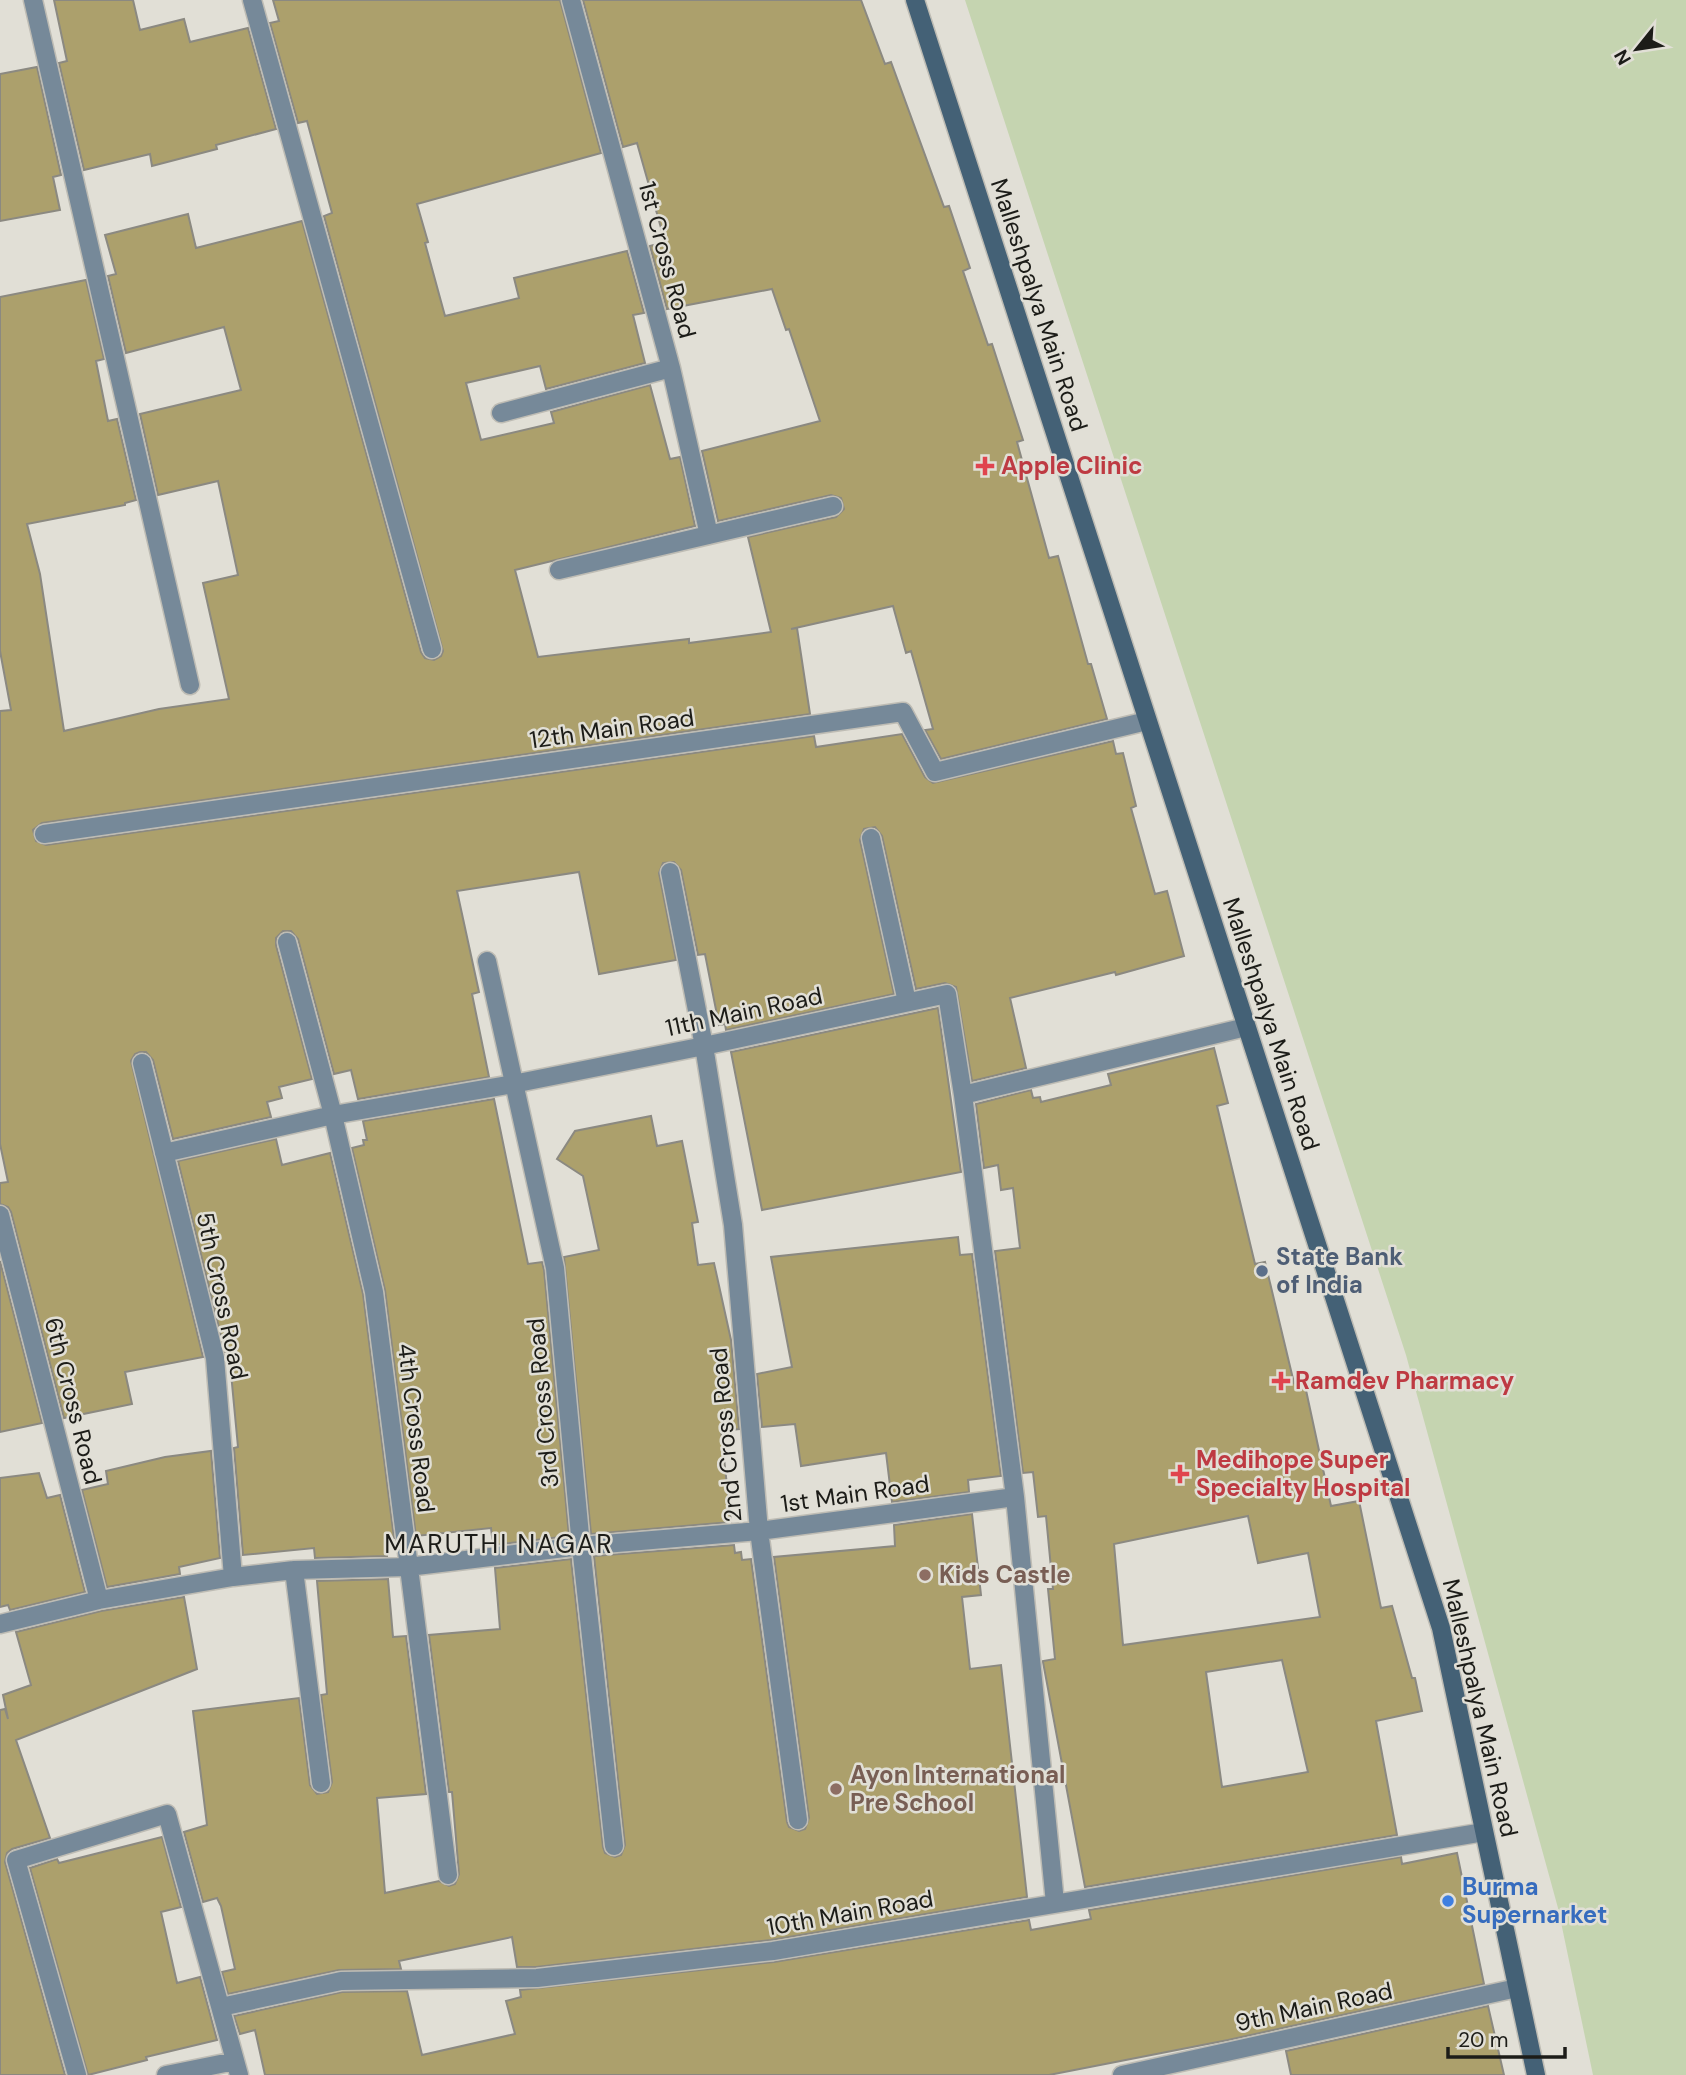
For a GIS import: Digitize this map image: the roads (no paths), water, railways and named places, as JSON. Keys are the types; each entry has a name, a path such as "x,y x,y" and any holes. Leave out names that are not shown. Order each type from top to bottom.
{"main road":[{"name":"Malleshpalya Main Road","path":"915,0 1441,1628 1536,2075"}],"street":[{"path":"33,0 190,685"},
{"path":"252,0 432,649"},
{"name":"1st Cross Road","path":"571,0 671,368 709,535"},
{"path":"500,413 671,368"},
{"path":"559,570 833,506"},
{"name":"12th Main Road","path":"44,834 903,712 935,772 1147,721"},
{"path":"871,838 906,1002"},
{"name":"2nd Cross Road","path":"670,872 704,1046 733,1225 759,1531 798,1820"},
{"name":"4th Cross Road","path":"287,942 333,1115 374,1292 448,1875"},
{"name":"3rd Cross Road","path":"487,961 555,1268 581,1546 614,1846"},
{"name":"11th Main Road","path":"164,1153 333,1115 513,1084 947,994 963,1095"},
{"path":"1055,1903 1015,1497 963,1095 1247,1027"},
{"name":"5th Cross Road","path":"142,1063 215,1358 233,1577"},
{"name":"6th Cross Road","path":"0,1214 99,1600"},
{"name":"1st Main Road","path":"0,1624 99,1600 233,1577 294,1570 408,1567 581,1546 759,1531 1015,1497"},
{"path":"294,1570 321,1783"},
{"path":"77,2075 16,1860 167,1814 237,2068 166,2075"},
{"name":"10th Main Road","path":"222,2007 341,1981 537,1978 773,1951 1484,1832"},
{"name":"9th Main Road","path":"1122,2075 1517,1988"}],"place":[{"name":"Apple Clinic","path":"985,466"},
{"name":"State Bank of India","path":"1262,1271"},
{"name":"Ramdev Pharmacy","path":"1281,1381"},
{"name":"Medihope Super Specialty Hospital","path":"1180,1474"},
{"name":"Kids Castle","path":"925,1575"},
{"name":"Ayon International Pre School","path":"836,1789"},
{"name":"Burma Supernarket","path":"1448,1901"}],"district":[{"name":"MARUTHI NAGAR","path":"499,1544"}]}
